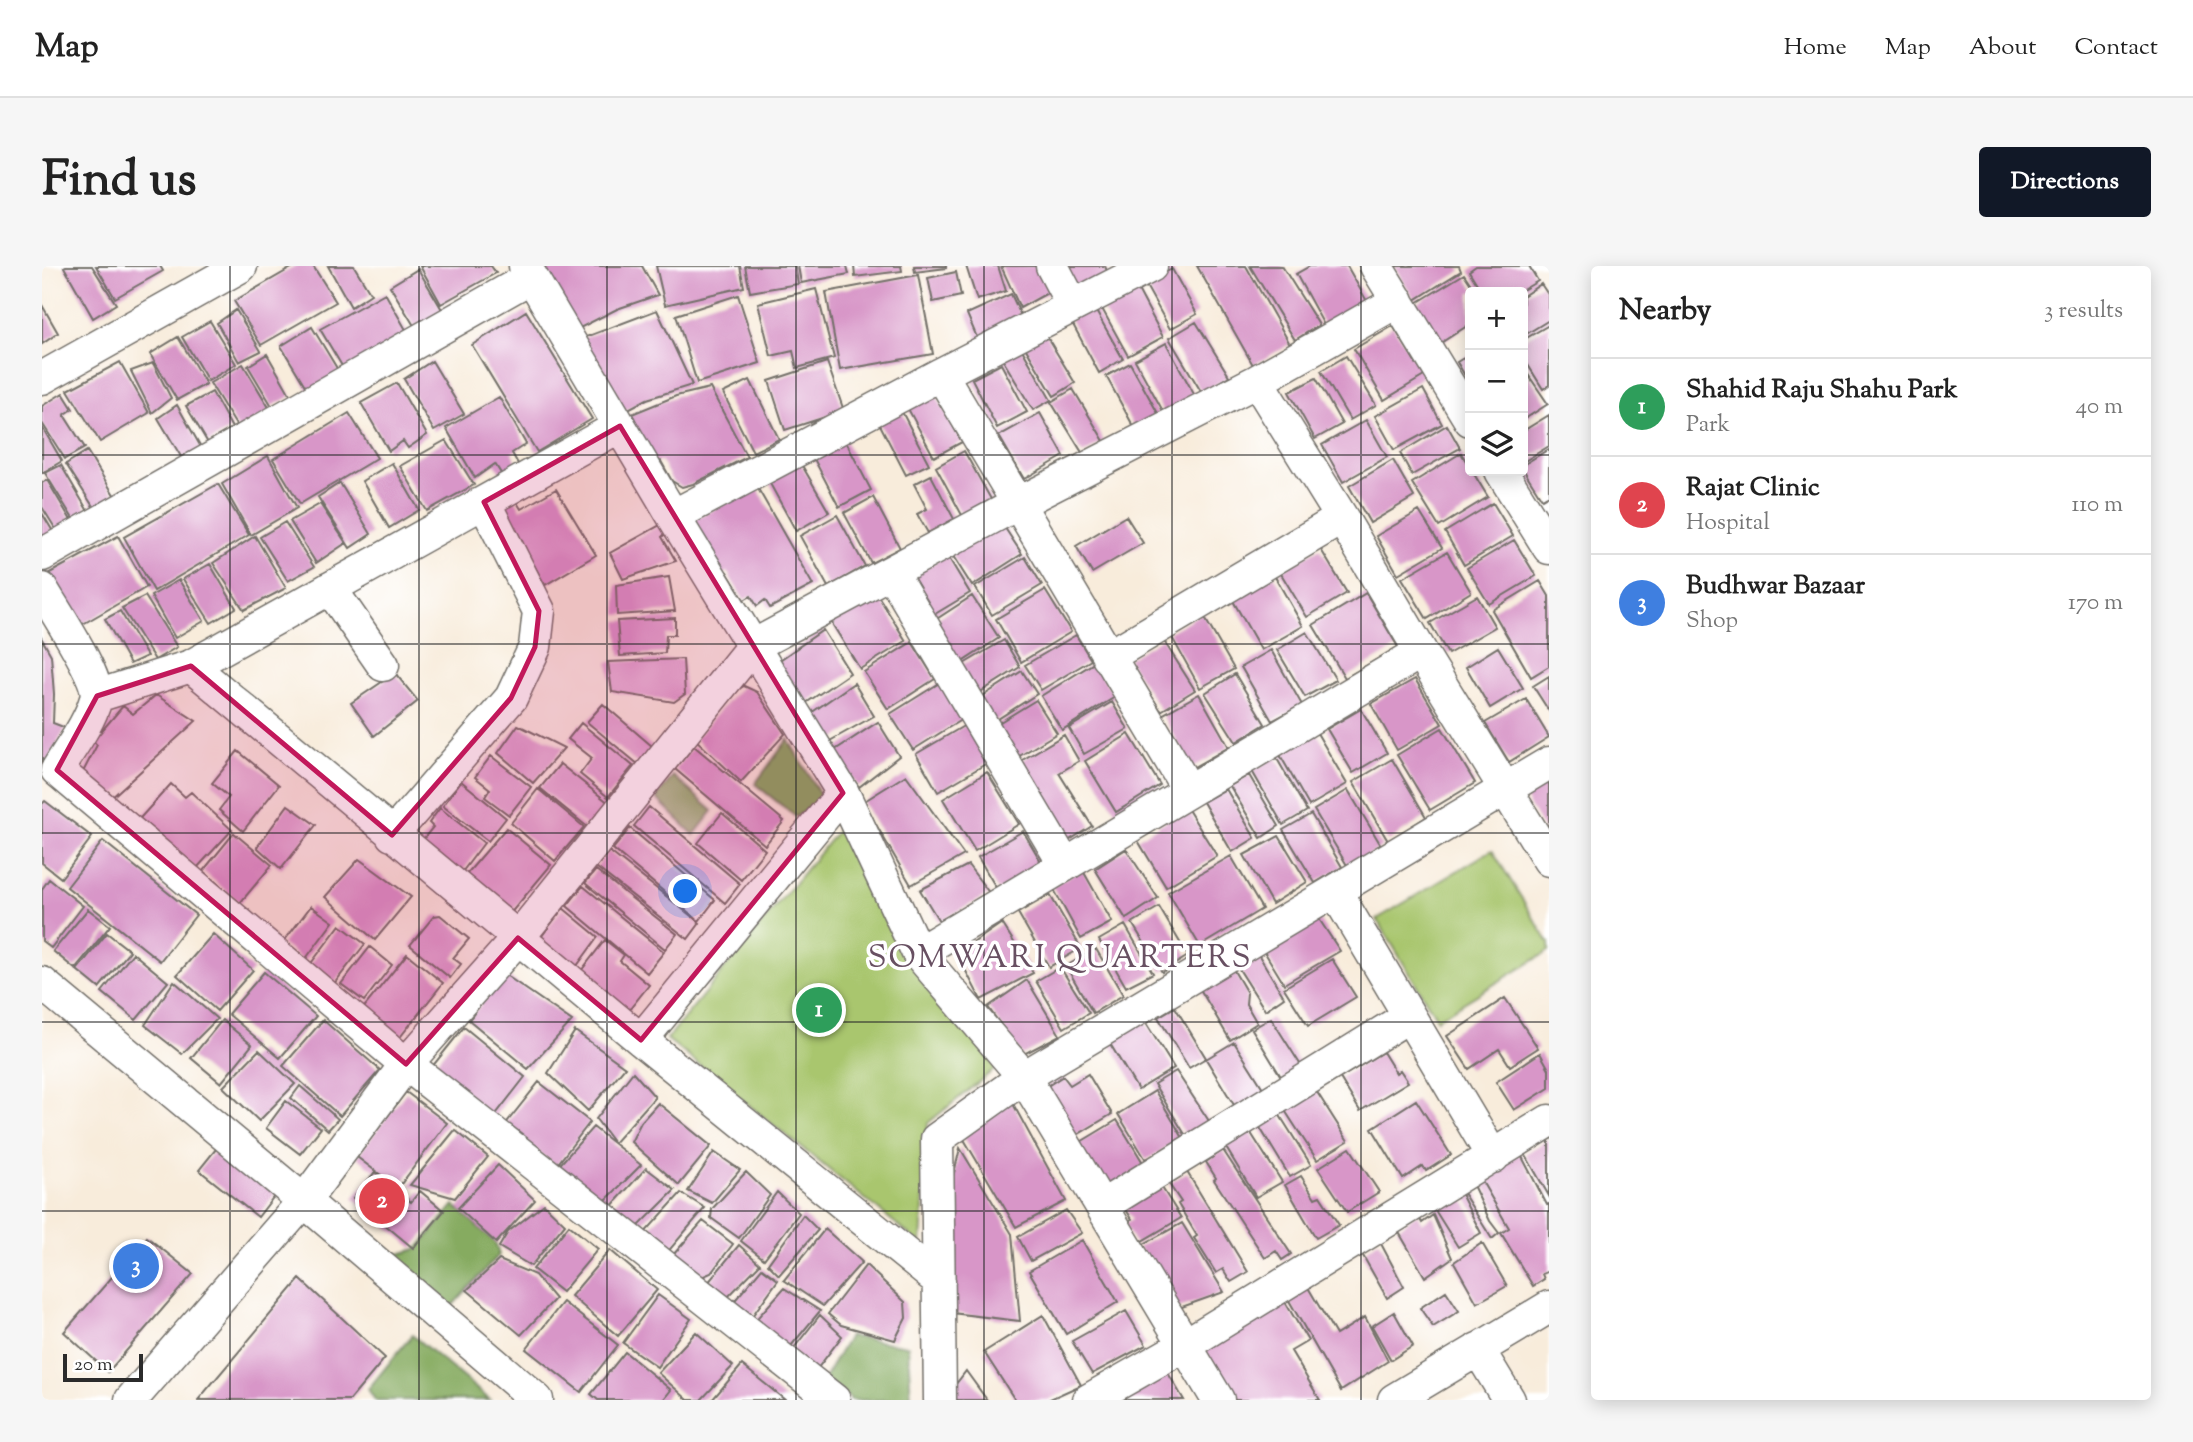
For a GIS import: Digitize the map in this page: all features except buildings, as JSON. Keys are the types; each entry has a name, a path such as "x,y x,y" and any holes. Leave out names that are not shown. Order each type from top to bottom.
{"street":[{"path":"42,378 241,266"},
{"path":"1052,266 1073,306"},
{"path":"673,516 1151,266"},
{"path":"1376,266 1466,413"},
{"path":"42,555 528,271 673,516 843,793 918,953 1024,1077 1218,1400"},
{"path":"131,1400 304,1200 406,1064 518,938 752,646 1019,503 1257,381 1398,301"},
{"path":"941,374 1189,791"},
{"path":"1257,381 1549,860"},
{"path":"97,696 191,666 620,426"},
{"path":"1505,476 1549,548"},
{"path":"392,835 511,698 535,647 539,611 484,502"},
{"path":"1108,657 1342,518"},
{"path":"891,572 1065,865"},
{"path":"42,589 92,674 97,696 90,715 49,777 406,1064 834,1400"},
{"path":"330,589 383,665"},
{"path":"918,953 1421,652"},
{"path":"191,666 640,1040 939,1281"},
{"path":"940,1400 937,1139 1024,1077 1549,764"},
{"path":"640,1040 843,793"},
{"path":"1335,891 1493,1157"},
{"path":"42,983 304,1200 521,1395"},
{"path":"1102,1206 1409,1016"},
{"path":"1089,1400 1185,1345 1549,1122"},
{"path":"1394,1400 1549,1307"},
{"path":"1478,1349 1509,1400"}],"highlighted area":[{"path":"620,426 843,793 641,1040 518,938 406,1064 57,770 97,696 191,666 392,835 511,698 535,647 539,611 484,502"}],"green space":[{"path":"788,739 822,798 796,817 755,784"},
{"path":"673,776 713,811 694,835 656,798"},
{"path":"839,829 899,935 996,1068 928,1123 921,1244 667,1039"},
{"path":"1492,850 1549,943 1549,951 1437,1019 1377,919"},
{"path":"454,1205 495,1242 499,1255 452,1306 392,1256 417,1249"},
{"path":"412,1335 490,1400 375,1400 368,1389"},
{"path":"849,1336 908,1346 911,1400 852,1400 824,1379"}],"place":[{"name":"Shahid Raju Shahu Park","path":"819,1010"},
{"name":"Rajat Clinic","path":"382,1201"},
{"name":"Budhwar Bazaar","path":"136,1266"}],"district":[{"name":"SOMWARI QUARTERS","path":"1060,959"}]}
